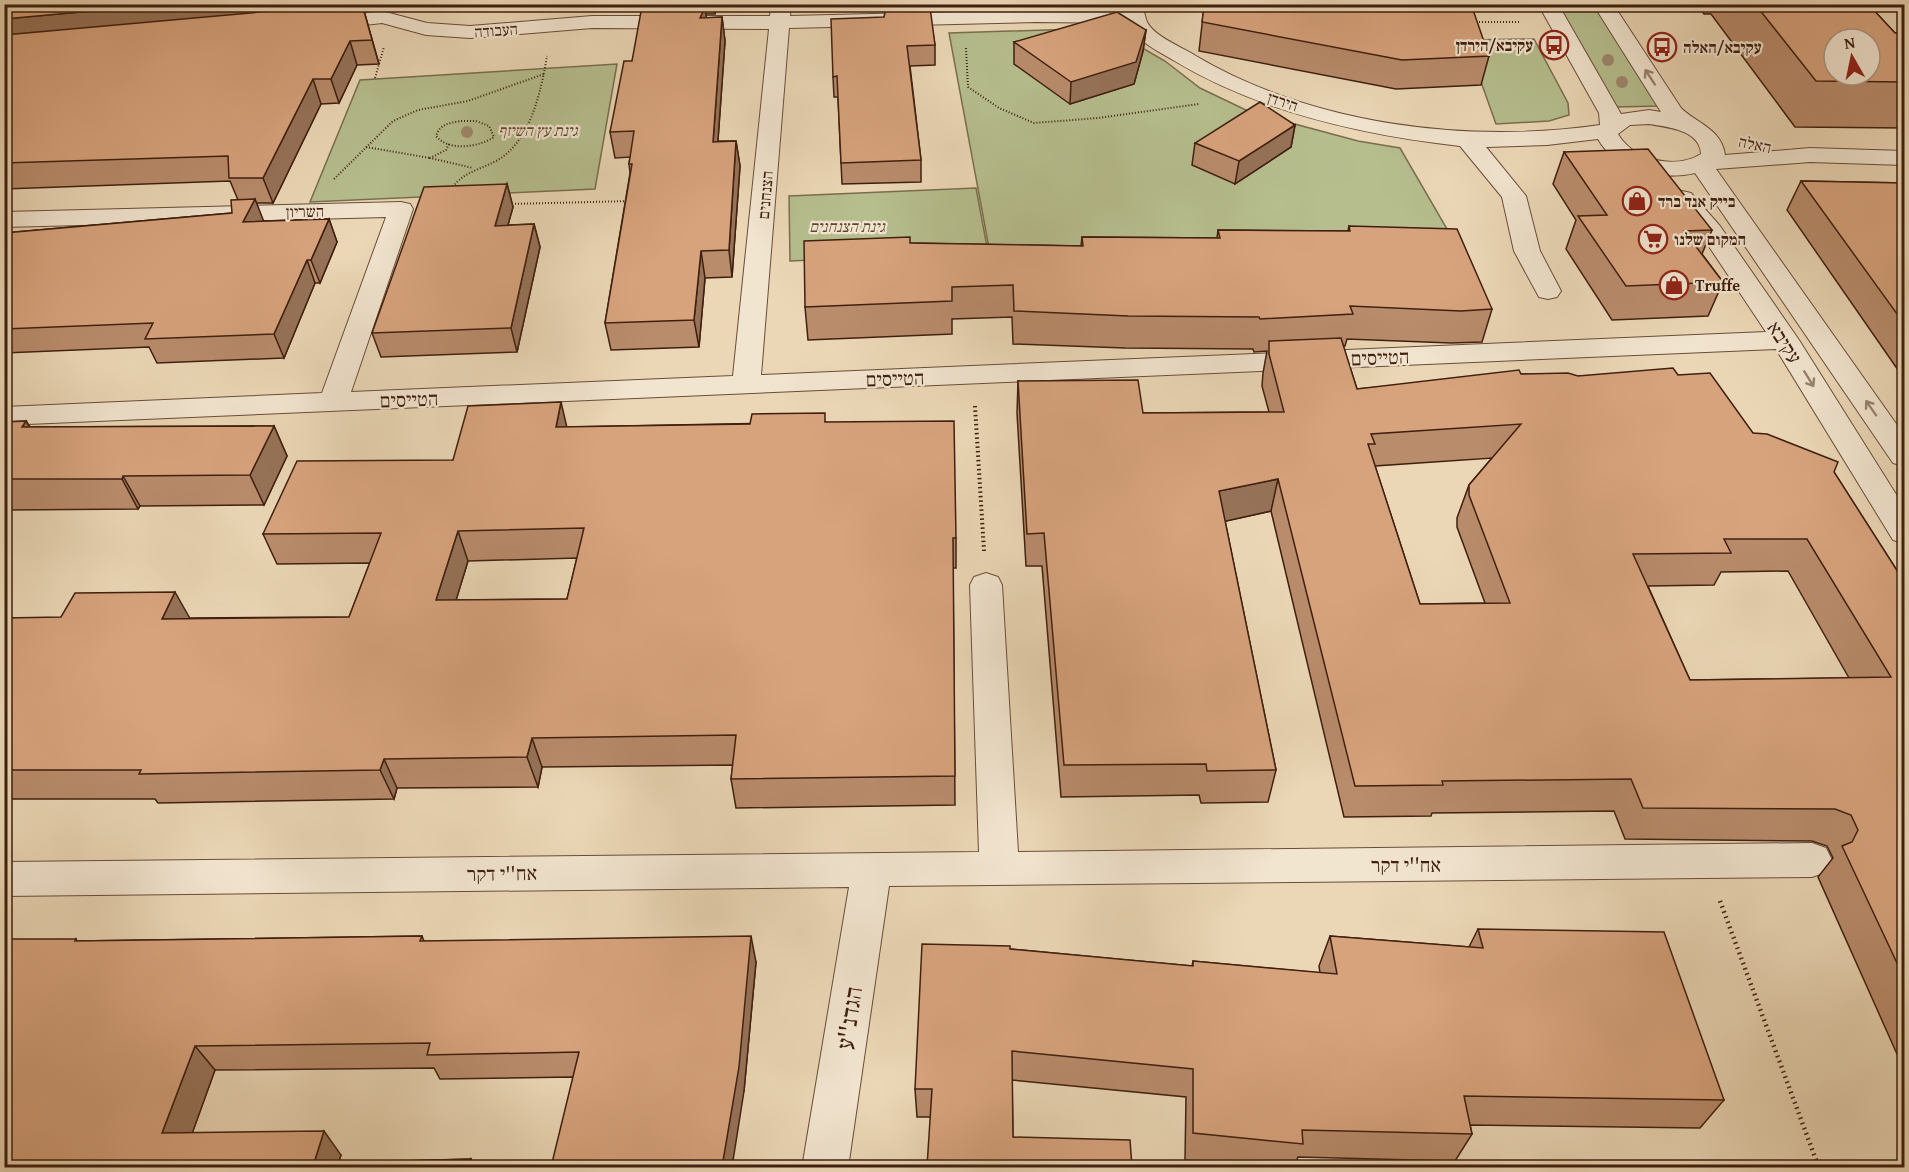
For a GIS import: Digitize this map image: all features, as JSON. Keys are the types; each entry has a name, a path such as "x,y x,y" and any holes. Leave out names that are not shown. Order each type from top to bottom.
{"street":[{"path":"1604,4 1672,112 1709,140 1714,149 1713,157 1704,164"},
{"name":"העבודה","path":"306,26 381,11 426,29 470,32 592,22 654,21 712,24 780,14 964,18 1134,11"},
{"name":"הירדן","path":"1134,11 1139,27 1178,55 1217,77 1315,112 1509,147 1612,136"},
{"path":"1553,13 1610,113 1612,136 1648,165"},
{"name":"הצנחנים","path":"746,384 765,198 780,14"},
{"name":"האלה","path":"1612,136 1632,118 1649,117 1810,155"},
{"path":"1466,138 1514,196 1527,250 1548,291"},
{"name":"האלה","path":"1648,165 1681,169 1704,164 1810,155 1905,158"},
{"name":"עקיבא","path":"1704,164 1905,456"},
{"name":"עקיבא","path":"1648,165 1671,186 1711,231 1785,340 1905,532"},
{"path":"333,402 400,209"},
{"name":"השריון","path":"4,220 400,209"},
{"name":"הטייסים","path":"4,416 1785,340"},
{"path":"986,585 999,867"},
{"name":"אח''י דקר","path":"4,879 1812,860"},
{"name":"הגדנ''ע","path":"825,1167 872,869"}],"path":[{"path":"1469,22 1553,13"},
{"path":"964,18 968,87 999,108 1035,123 1098,118 1179,105 1201,104"},
{"path":"400,209 444,206 456,182 474,168 499,160 517,143 526,129 544,74 551,26"},
{"path":"301,212 393,122 418,110 468,101 544,74"},
{"path":"476,121 489,126 493,131 494,137 487,142 461,146 449,144 440,141 436,136 438,129 445,124 476,121"},
{"path":"430,158 446,150 449,144"},
{"path":"366,147 474,168"},
{"path":"504,205 634,201"},
{"path":"973,375 986,585"},
{"path":"1705,861 1819,1167"}],"green space":[{"path":"1556,5 1594,5 1660,106 1614,107"},
{"path":"1108,28 1165,61 1200,88 1250,112 1358,141 1400,148 1454,241 992,264 949,33"},
{"path":"1534,39 1568,103 1569,115 1549,121 1496,124 1466,40"},
{"name":"גינת עץ השיזף","path":"617,64 595,189 310,202 360,80"},
{"name":"גינת הצנחנים","path":"976,188 988,252 790,261 789,196"}],"building":[{"path":"4,4 168,4 4,19"},
{"path":"362,4 372,40 350,41 331,79 313,79 263,178 229,178 228,156 4,163 4,35"},
{"path":"1286,4 1471,4 1489,56 1402,60 1202,22 1204,7"},
{"path":"1755,4 1868,4 1895,33 1905,33 1905,82 1882,82 1882,27 1822,27 1822,81 1816,81"},
{"path":"642,6 705,7 700,18 722,17 713,142 736,141 729,250 701,251 694,320 605,323 632,164 629,164 634,131 610,132 624,61 632,61"},
{"path":"930,7 935,45 907,46 921,160 841,163 837,76 833,77 831,19 884,17 886,8"},
{"path":"1117,12 1146,30 1136,62 1071,82 1014,42"},
{"path":"1260,102 1295,125 1239,161 1195,143"},
{"path":"1648,149 1712,230 1684,231 1723,282 1626,286 1578,216 1607,215 1564,152"},
{"path":"1801,181 1905,183 1905,325"},
{"path":"507,184 495,226 534,224 511,328 372,333 424,187"},
{"path":"255,199 243,222 329,219 311,260 307,260 274,334 145,339 153,323 4,329 4,233 232,213 231,200"},
{"path":"1349,226 1457,229 1492,309 1461,311 1350,306 1353,314 1260,319 1259,317 1128,316 1014,311 1013,285 952,287 952,301 805,307 804,241 910,237 910,243 1083,246 1082,237 1220,238 1218,230 1350,231"},
{"path":"1341,338 1357,389 1519,370 1521,374 1568,373 1578,376 1673,368 1678,375 1710,373 1753,433 1767,434 1838,462 1834,472 1905,583 1905,980 1842,846 1852,842 1858,830 1851,815 1835,809 1643,808 1631,779 1442,781 1443,785 1355,786 1278,479 1219,491 1276,770 1207,771 1206,764 1064,765 1044,533 1027,534 1018,381 1138,380 1143,413 1284,412 1269,354 1269,341","holes":["1521,424 1469,485 1469,495 1510,603 1420,604 1368,444 1375,444 1371,434","1724,539 1807,539 1891,677 1690,680 1633,554 1731,553"]},
{"path":"561,402 556,427 750,424 752,414 825,413 825,422 954,421 955,776 731,779 736,735 532,738 527,757 384,759 380,770 139,774 141,770 4,770 4,618 61,617 75,593 175,592 162,619 349,617 381,533 263,534 297,461 453,460 468,406","holes":["584,528 567,599 436,600 458,531"]},
{"path":"26,421 22,427 274,426 250,475 123,476 122,479 4,479 4,422"},
{"path":"1478,929 1664,932 1724,1100 1464,1096 1472,1134 1302,1130 1303,1144 1193,1133 1193,1069 1012,1051 1013,1137 1130,1140 1132,1167 927,1167 932,1089 915,1089 922,944 1010,946 1010,949 1193,966 1193,961 1337,974 1330,936 1483,948"},
{"path":"422,936 420,941 751,936 739,1067 722,1167 551,1167 579,1052 427,1055 430,1043 195,1046 162,1133 324,1131 314,1163 471,1159 469,1167 4,1167 4,939 76,939 75,941"}],"place":[{"name":"עקיבא/הירדן","path":"1554,45"},
{"name":"עקיבא/האלה","path":"1662,47"},
{"name":"בייק אנד ברד","path":"1637,201"},
{"name":"המקום שלנו","path":"1653,239"},
{"name":"Truffe","path":"1674,285"}]}
